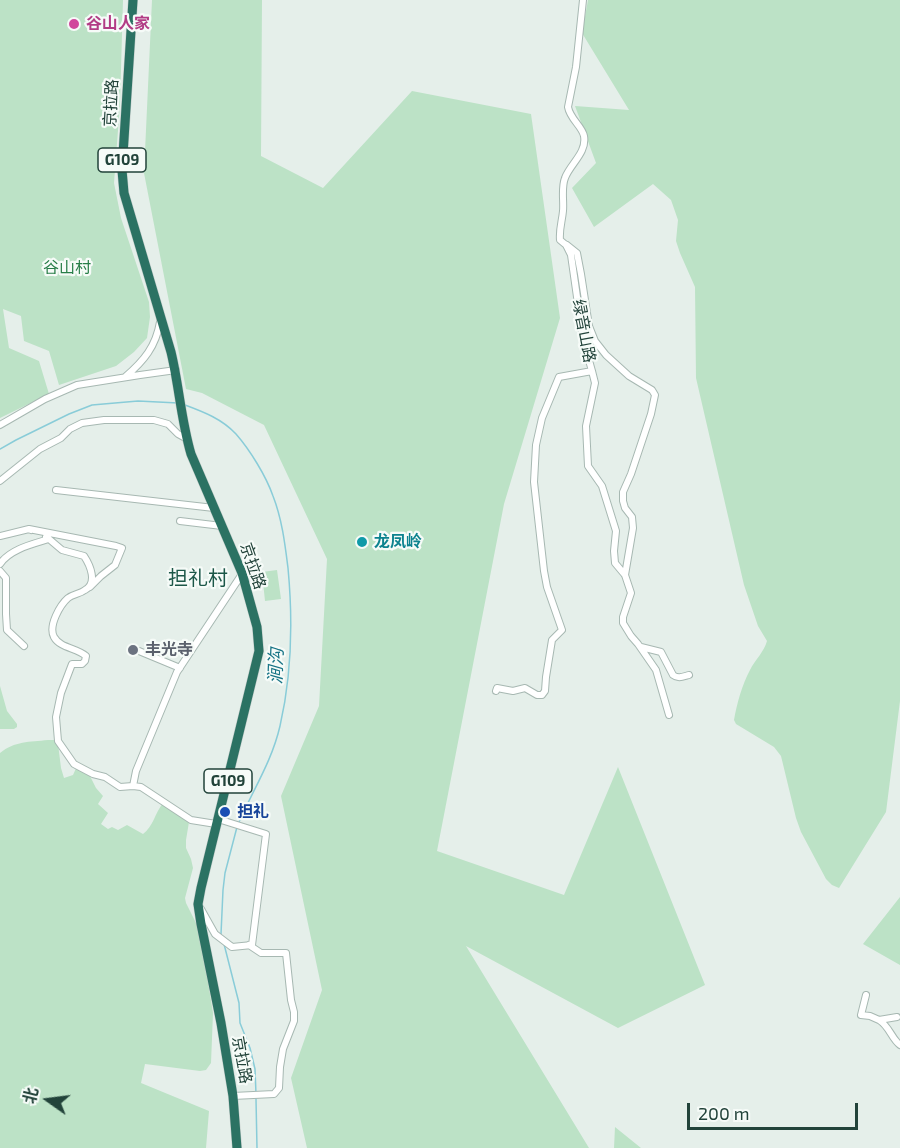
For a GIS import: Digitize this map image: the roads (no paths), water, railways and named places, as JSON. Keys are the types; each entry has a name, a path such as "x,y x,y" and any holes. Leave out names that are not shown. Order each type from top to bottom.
{"highway":[{"name":"京拉路","path":"133,0 122,170 127,202 176,373 184,425 196,469 242,573 256,627 258,651 198,904 233,1096 237,1148"}],"street":[{"name":"绿音山路","path":"496,691 497,688 513,691 525,688 537,695 542,695 545,691 552,640 562,630 547,587 534,482 536,445 542,418 559,377 592,371 583,339 571,255 566,245 560,240 559,229 563,211 563,180 578,159 583,146 584,135 569,113 568,107 576,67 583,0"},
{"path":"566,245 577,253 589,326 595,341 606,355 629,376 652,390 655,395 632,474 623,492 623,501 632,517 633,528 625,575"},
{"path":"125,377 151,351 158,333 160,315"},
{"path":"592,371 595,383 586,426 588,466 602,486 606,497 616,531 615,563 625,575 631,593 623,623 656,670 669,715"},
{"path":"0,425 45,399 77,385 125,377 176,373"},
{"path":"0,482 39,449 61,438 70,429 82,423 104,420 154,420 168,424 187,439"},
{"path":"56,489 214,508"},
{"path":"180,521 222,526"},
{"path":"0,537 29,529 122,548 116,565 85,591 68,598 54,618 52,628 54,637 61,644 86,656 82,664 72,664 61,693 56,717 58,741 74,764 93,774 105,777 120,787 141,788 191,820 230,822 266,834 252,945 232,947 215,934 198,904"},
{"path":"29,529 49,538 62,550 84,556 90,565 92,574 90,587"},
{"path":"0,564 3,559 14,552 49,538"},
{"path":"0,571 6,578 8,630 24,646"},
{"path":"133,786 136,771 180,668 242,573"},
{"path":"641,647 661,652 676,677 689,675"},
{"path":"139,651 180,668"},
{"path":"233,1096 274,1094 279,1088 283,1049 294,1021 286,953 261,953 249,945"},
{"path":"866,995 861,1016 870,1016 879,1020 900,1045"},
{"path":"879,1020 897,1017"}],"waterway":[{"name":"涧沟","path":"0,449 69,414 92,405 138,401 178,403"},
{"name":"涧沟","path":"185,405 225,424 252,455 266,480 276,505 287,559 291,628 284,706 277,739 239,822"},
{"name":"涧沟","path":"221,934 225,873 237,827"},
{"name":"涧沟","path":"224,944 239,1003 240,1023 255,1069 256,1094"},
{"name":"涧沟","path":"256,1099 257,1148"}],"place":[{"name":"谷山人家","path":"74,24"},
{"name":"龙凤岭","path":"362,542"},
{"name":"丰光寺","path":"133,650"},
{"name":"担礼","path":"225,812"}],"district":[{"name":"担礼村","path":"198,578"}],"park label":[{"name":"谷山村","path":"67,268"}]}
